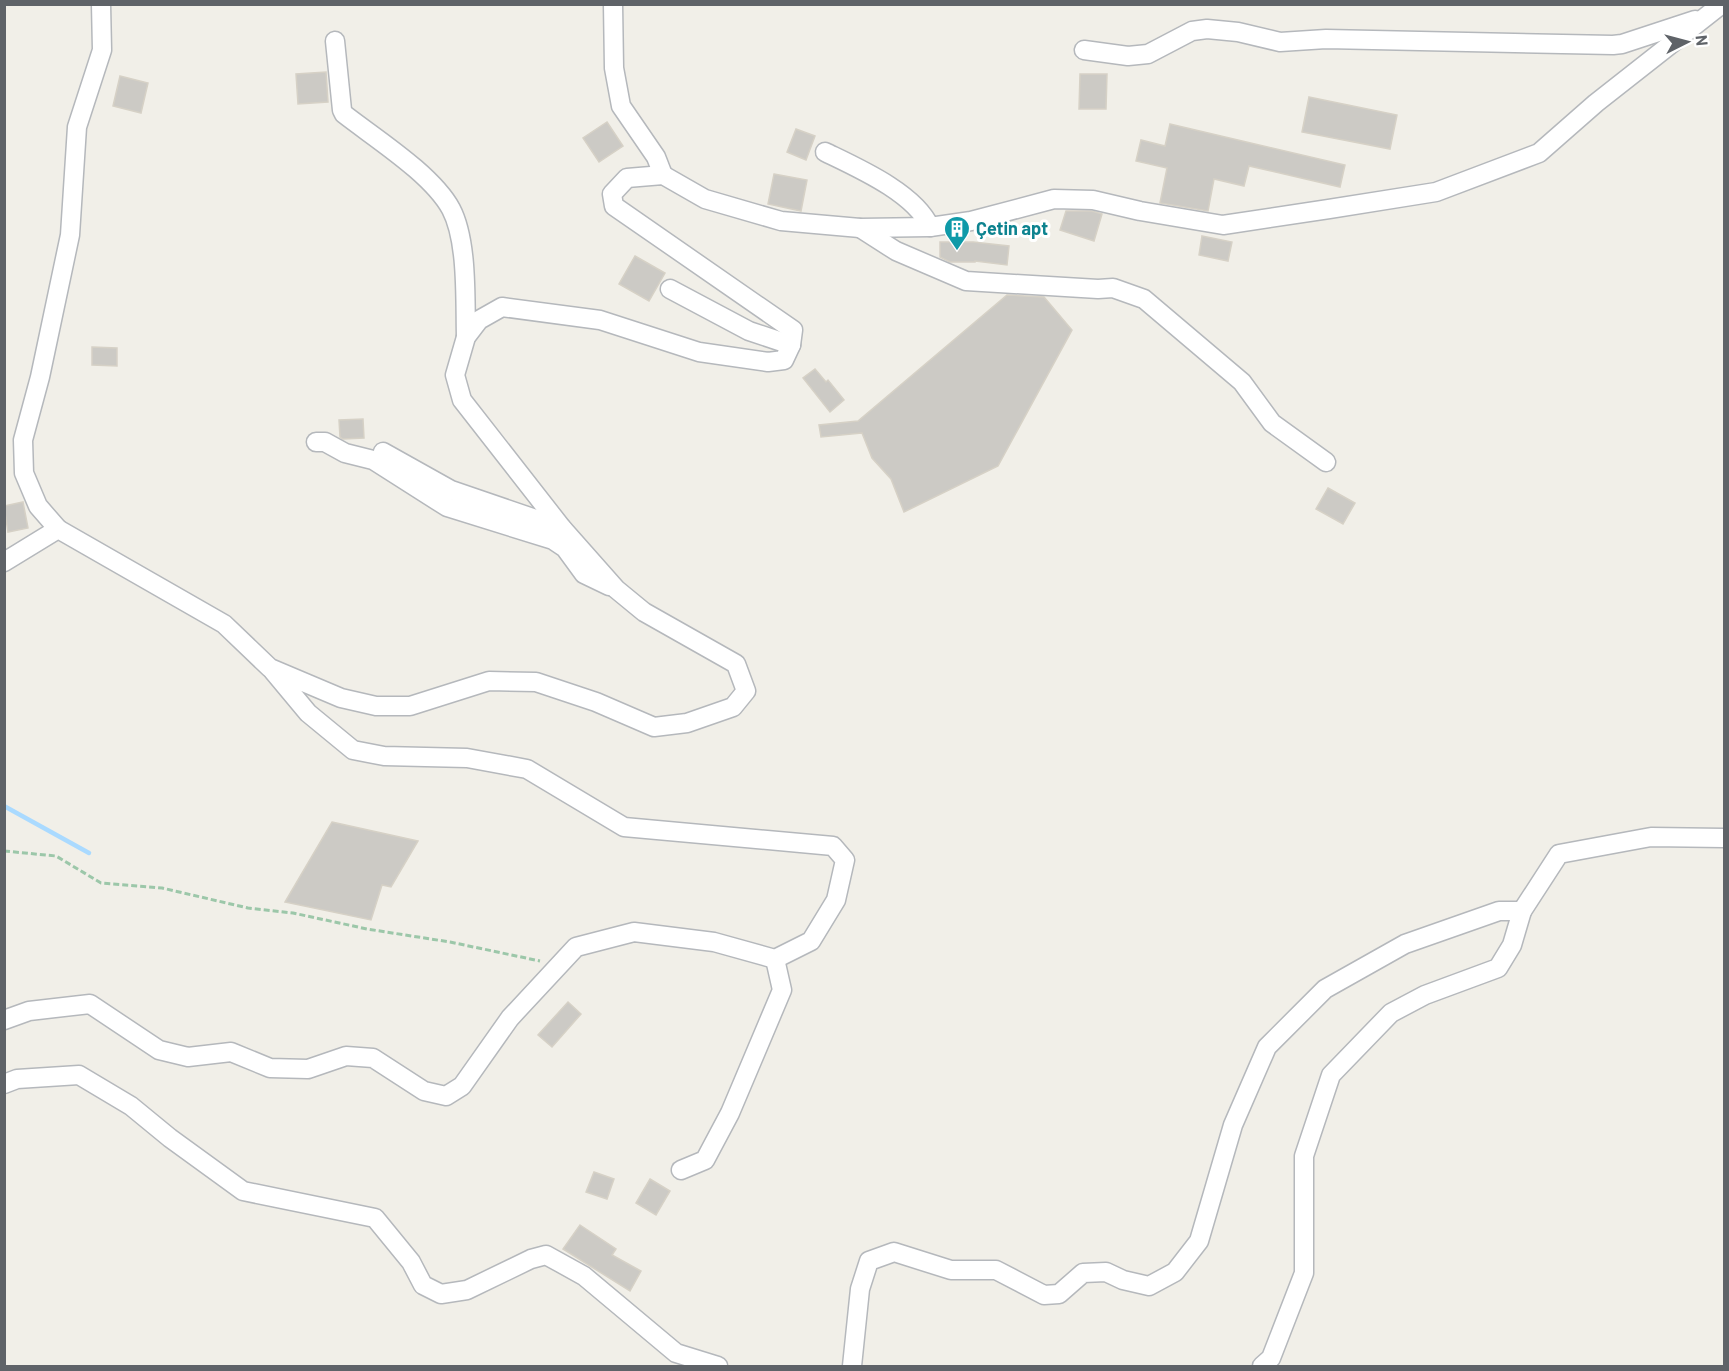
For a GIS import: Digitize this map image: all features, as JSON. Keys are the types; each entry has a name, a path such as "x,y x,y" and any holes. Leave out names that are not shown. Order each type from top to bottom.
{"street":[{"path":"4,1020 29,1011 90,1004 159,1050 188,1057 231,1052 270,1068 308,1069 346,1056 373,1058 424,1091 446,1096 462,1086 510,1018 576,947 634,932 714,942 775,959 811,941 836,900 845,860 833,846 624,827 527,769 467,758 384,756 353,750 308,713 270,668 224,624 57,529 38,506 24,473 23,440 40,376 70,235 77,127 102,50 101,4"},
{"path":"613,4 614,68 621,106 656,157 663,175"},
{"path":"1084,50 1128,56 1148,54 1192,31 1207,29 1238,32 1280,42 1326,39 1613,45 1622,44 1715,10"},
{"path":"466,337 480,320 502,307 600,320 699,352 768,362 784,360 791,345 793,330 614,206 612,194 627,178 663,175 705,199 781,221 860,228 930,227 971,221 1054,199 1093,200 1140,211 1223,225 1436,192 1539,153 1596,103 1715,10"},
{"path":"270,668 341,698 376,706 410,706 489,681 536,682 596,702 654,727 687,723 733,706 746,691 736,664 644,612 616,589 562,528 462,400 455,375 466,337 464,274 461,245 451,209 431,181 344,114 335,41"},
{"path":"825,152 881,180 925,215 930,227"},
{"path":"860,228 896,251 966,281 1113,288 1144,299 1242,382 1272,423 1326,462"},
{"path":"670,289 749,331 791,345"},
{"path":"315,442 325,442 345,453 373,460 447,507 554,540 565,548 584,574 616,589"},
{"path":"382,452 451,490 562,528"},
{"path":"4,562 57,529"},
{"path":"1262,1366 1271,1358 1304,1273 1304,1156 1331,1075 1391,1013 1425,995 1498,968 1512,945 1522,911 1559,854 1651,837 1725,838"},
{"path":"852,1366 860,1289 869,1261 894,1252 951,1270 996,1270 1044,1295 1059,1294 1083,1273 1106,1272 1123,1280 1149,1286 1175,1272 1199,1241 1233,1125 1267,1047 1325,989 1405,944 1499,911 1522,911"},
{"path":"681,1170 705,1160 730,1113 782,990 775,959"},
{"path":"4,1084 17,1079 79,1075 131,1106 170,1138 243,1191 375,1218 411,1262 423,1286 441,1294 467,1290 531,1259 546,1255 585,1276 676,1353 718,1366"}],"path":[{"path":"4,851 56,856 100,883 162,888 248,908 450,942 559,966"}],"building":[{"path":"326,72 328,102 298,104 296,74"},
{"path":"1080,74 1107,74 1106,109 1079,109"},
{"path":"120,76 148,83 141,113 113,106"},
{"path":"1309,97 1397,115 1390,149 1302,132"},
{"path":"607,122 623,146 599,162 583,138"},
{"path":"1170,124 1345,165 1340,187 1249,166 1244,186 1214,179 1208,211 1160,203 1167,168 1136,161 1141,140 1165,146"},
{"path":"796,129 815,136 806,160 787,152"},
{"path":"774,174 807,180 801,211 768,204"},
{"path":"1066,211 1092,211 1102,214 1094,241 1060,230"},
{"path":"1202,236 1232,242 1228,261 1199,255"},
{"path":"940,242 973,242 1009,246 1007,265 975,261 950,262 940,257"},
{"path":"635,256 665,273 649,301 619,284"},
{"path":"1007,295 1044,297 1072,330 998,466 904,512 891,479 872,458 862,433 821,437 819,425 858,421"},
{"path":"92,347 117,348 117,366 92,365"},
{"path":"815,369 826,382 828,380 844,400 830,412 803,378"},
{"path":"363,419 364,438 343,439 340,437 339,420"},
{"path":"1328,488 1355,503 1343,524 1316,509"},
{"path":"23,502 28,528 8,532 4,506"},
{"path":"332,822 418,841 391,887 382,885 371,920 285,902"},
{"path":"568,1002 581,1014 552,1047 538,1035"},
{"path":"594,1172 614,1179 607,1199 586,1192"},
{"path":"650,1179 670,1191 656,1215 636,1203"},
{"path":"580,1225 616,1249 612,1255 641,1271 630,1291 563,1249"}],"waterway":[{"path":"4,806 89,853"}],"place":[{"name":"Çetin apt","path":"957,252"}]}
